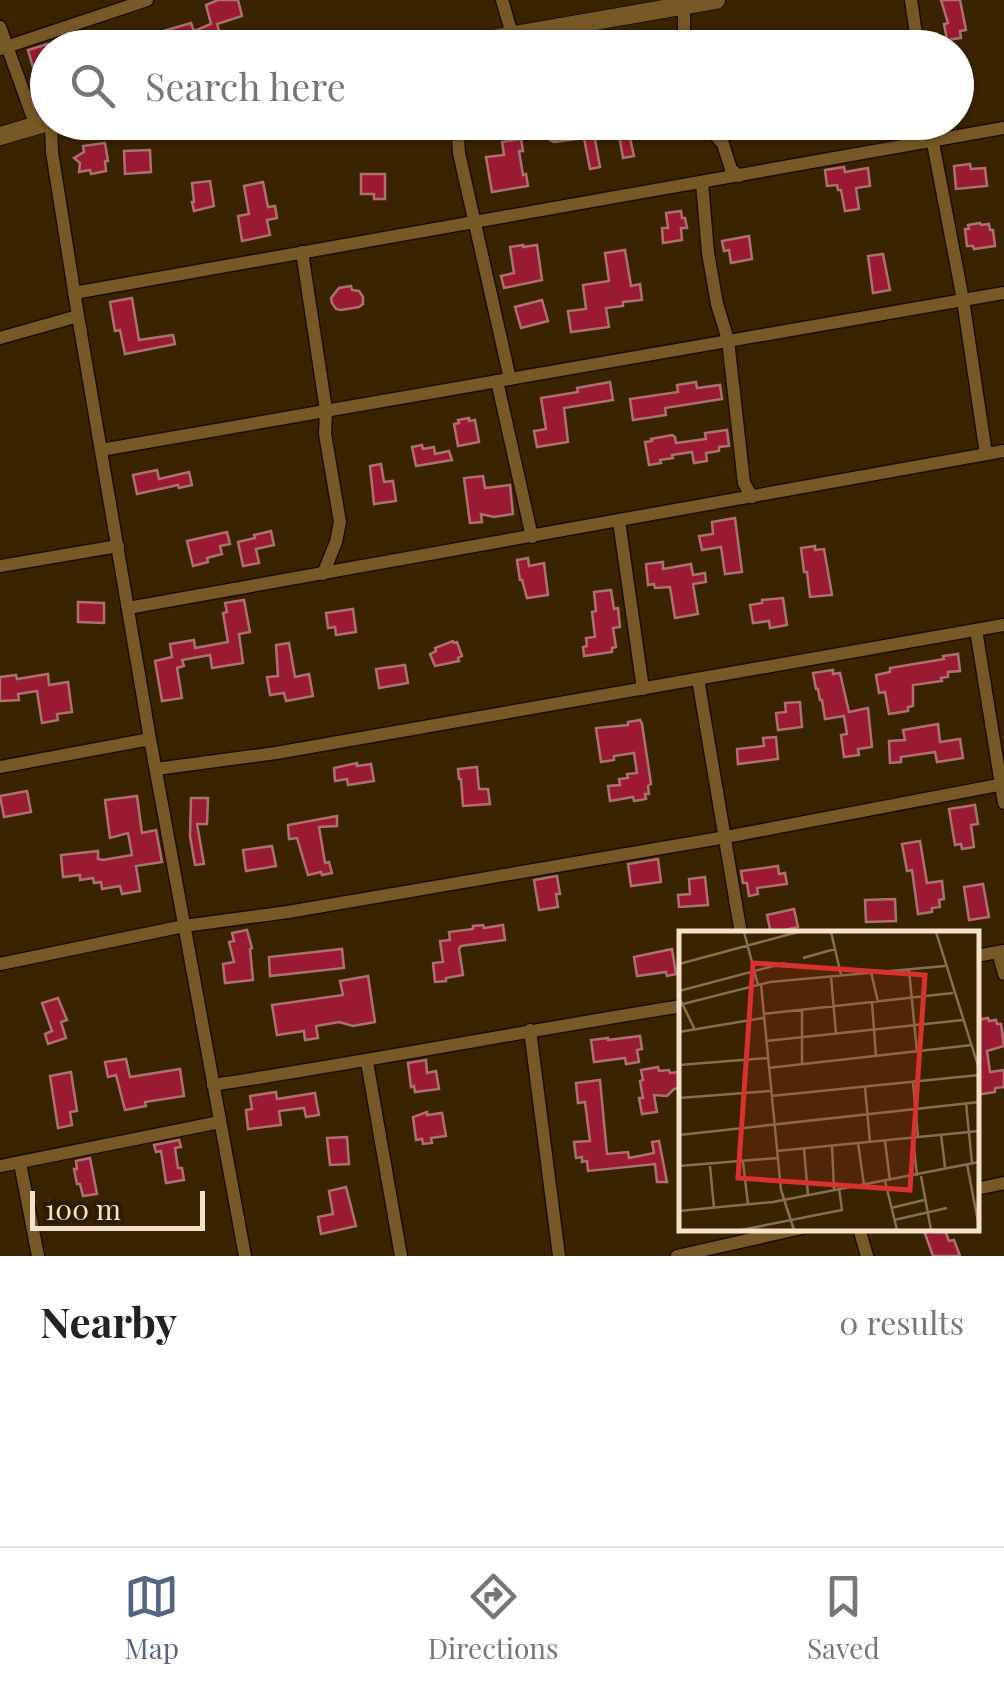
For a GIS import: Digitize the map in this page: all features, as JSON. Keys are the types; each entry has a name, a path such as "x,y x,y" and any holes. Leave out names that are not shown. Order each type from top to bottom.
{"street":[{"path":"57,30 147,0"},
{"path":"502,0 511,30"},
{"path":"536,30 716,0"},
{"path":"911,0 915,30"},
{"path":"684,5 684,30"},
{"path":"0,27 3,48 30,97"},
{"path":"3,48 30,39"},
{"path":"0,136 30,128"},
{"path":"974,134 1004,128"},
{"path":"49,140 150,739 244,1256"},
{"path":"459,140 532,537"},
{"path":"719,140 739,176"},
{"path":"74,293 942,140"},
{"path":"932,142 963,300 986,454"},
{"path":"702,183 708,253 728,340 744,484 752,497"},
{"path":"302,252 340,522 324,574"},
{"path":"101,450 1004,293"},
{"path":"0,338 78,316"},
{"path":"128,608 1004,451"},
{"path":"619,521 643,688"},
{"path":"0,566 118,546"},
{"path":"156,769 276,753 1004,625"},
{"path":"976,630 1004,803"},
{"path":"698,679 741,931"},
{"path":"0,767 150,739"},
{"path":"0,964 184,926 288,912 726,837 1002,784"},
{"path":"1001,951 1004,974"},
{"path":"213,1085 679,1006"},
{"path":"530,1030 559,1256"},
{"path":"367,1062 401,1256"},
{"path":"0,1166 220,1122"},
{"path":"20,1163 38,1256"},
{"path":"979,1188 1004,1183"},
{"path":"728,1231 730,1244"},
{"path":"677,1256 788,1231"},
{"path":"860,1231 867,1256"}],"building":[{"path":"218,0 238,0 242,16 217,24 219,30 196,30 211,24 206,5"},
{"path":"941,0 960,0 966,30 945,30 944,24 948,23"},
{"path":"191,23 194,30 166,30"},
{"path":"521,140 523,151 519,151 528,186 492,192 486,157 504,155 502,142"},
{"path":"584,140 595,140 600,167 590,169"},
{"path":"620,140 630,140 634,156 623,158"},
{"path":"105,143 106,171 79,172 80,163 74,158 84,152 83,146"},
{"path":"150,150 151,172 125,174 124,151"},
{"path":"970,164 971,169 985,168 987,186 956,189 954,166"},
{"path":"844,167 845,172 868,168 870,186 856,188 859,209 845,211 841,190 837,185 827,186 825,170"},
{"path":"361,174 385,174 385,199 361,194"},
{"path":"210,181 214,206 194,211 192,183"},
{"path":"263,182 268,207 275,206 277,218 267,220 270,235 242,241 238,216 249,214 244,186"},
{"path":"681,211 687,228 681,228 682,240 663,243 662,228 668,228 666,213"},
{"path":"989,224 993,230 995,246 967,246 965,229"},
{"path":"749,236 752,259 731,263 729,250 724,251 722,241"},
{"path":"537,245 542,280 504,288 501,276 514,273 510,247"},
{"path":"625,250 631,286 640,284 642,300 606,308 609,327 571,332 568,311 586,309 583,285 609,281 605,253"},
{"path":"883,254 890,290 873,293 868,256"},
{"path":"351,286 363,297 363,304 336,309 331,298 339,288"},
{"path":"132,298 139,340 173,335 175,344 125,354 120,330 115,331 110,302"},
{"path":"542,300 548,321 521,328 515,307"},
{"path":"610,382 613,400 564,408 568,442 537,447 534,431 546,429 541,398"},
{"path":"696,382 697,388 720,385 722,399 665,408 666,415 633,420 630,399 678,392 677,385"},
{"path":"469,418 475,420 479,442 458,446 454,424"},
{"path":"727,430 729,446 706,453 707,461 694,463 692,452 649,465 645,442 651,439 672,435 676,443 706,439 705,433"},
{"path":"422,445 423,449 434,447 435,454 449,451 452,460 416,466 412,447"},
{"path":"381,464 384,482 393,481 396,501 374,504 370,466"},
{"path":"157,470 159,479 189,472 192,485 137,494 133,475"},
{"path":"483,476 485,488 510,485 513,514 481,514 482,522 470,523 464,478"},
{"path":"735,518 742,572 725,574 721,547 702,550 699,536 713,534 712,522"},
{"path":"271,531 274,545 256,549 259,563 243,566 238,542"},
{"path":"227,532 230,544 220,546 222,554 193,566 187,541"},
{"path":"815,546 815,550 824,549 832,595 810,597 801,548"},
{"path":"528,558 529,566 544,563 548,595 527,598 517,560"},
{"path":"663,562 663,569 691,564 693,575 705,573 706,582 693,584 698,614 675,618 670,587 648,585 646,564"},
{"path":"611,590 620,627 613,628 616,647 612,652 584,656 586,638 595,637 594,592"},
{"path":"783,598 787,625 770,628 769,621 753,623 750,605"},
{"path":"244,600 250,632 239,634 243,663 212,668 210,655 182,660 184,666 177,668 182,698 162,701 155,661 172,657 170,644 194,640 195,648 228,642 225,603"},
{"path":"78,602 104,603 104,623 78,622"},
{"path":"353,609 356,632 336,635 335,627 328,628 326,613"},
{"path":"453,641 462,656 459,661 435,666 430,654"},
{"path":"289,643 295,677 309,674 313,696 286,701 284,693 270,695 267,677 278,676 276,645"},
{"path":"958,654 960,671 948,672 942,681 913,685 913,706 908,711 889,714 885,692 879,693 876,675 890,672 890,668"},
{"path":"405,665 408,683 379,688 376,669"},
{"path":"833,670 833,674 840,673 849,712 868,708 872,747 858,749 859,755 844,757 844,716 825,719 813,673"},
{"path":"48,674 49,685 68,682 72,712 57,714 58,720 42,723 37,691 18,694 19,700 0,701 0,677 16,675 17,679"},
{"path":"800,702 802,727 778,730 776,713 786,712 785,703"},
{"path":"640,720 651,784 649,794 645,794 646,799 610,801 608,786 620,785 619,779 637,773 634,753 601,762 596,728"},
{"path":"938,724 940,742 960,739 963,758 937,762 935,752 901,757 901,762 890,763 889,741 905,740 903,730"},
{"path":"776,737 778,759 738,764 737,749 764,746 763,738"},
{"path":"371,764 374,781 348,785 347,779 335,781 334,768"},
{"path":"477,767 479,789 488,789 490,804 463,806 458,769"},
{"path":"27,791 31,812 4,817 0,796"},
{"path":"137,796 142,833 156,830 162,862 136,866 140,891 122,894 120,886 102,889 101,882 94,883 93,878 63,877 61,855 98,851 98,859 103,860 132,855 128,833 110,838 105,800"},
{"path":"191,798 208,798 207,824 197,824 204,864 195,865 190,836"},
{"path":"975,805 978,824 971,825 974,847 962,849 961,844 955,845 949,809"},
{"path":"337,816 337,826 319,827 325,863 329,862 332,873 308,875 297,838 289,839 288,825"},
{"path":"920,841 927,883 942,881 944,899 932,912 918,914 912,870 907,871 902,844"},
{"path":"272,846 276,866 246,871 243,850"},
{"path":"658,859 661,882 631,886 628,864"},
{"path":"778,866 779,874 785,873 787,884 757,888 758,894 749,896 741,871"},
{"path":"557,876 558,907 539,910 534,880"},
{"path":"705,877 708,905 679,907 678,895 690,894 689,879"},
{"path":"983,884 989,917 969,920 964,887"},
{"path":"895,899 896,921 866,922 865,900"},
{"path":"794,909 798,927 770,931 767,915"},
{"path":"503,925 505,940 461,946 463,975 435,982 433,963 443,962 440,941 450,940 449,932"},
{"path":"247,930 253,980 225,983 223,964 234,962 229,942 234,941 232,933"},
{"path":"342,949 344,968 270,976 269,957"},
{"path":"672,949 676,974 637,976 634,957"},
{"path":"368,976 375,1022 316,1026 318,1038 305,1040 304,1031 277,1035 272,1005 343,995 340,981"},
{"path":"58,998 67,1020 61,1022 66,1038 48,1044 45,1034 52,1031 42,1003"},
{"path":"988,1018 1001,1024 1004,1046 987,1051 990,1072 1004,1070 1004,1087 979,1095 979,1020"},
{"path":"640,1036 639,1062 626,1064 625,1058 594,1062 591,1040"},
{"path":"126,1059 130,1077 180,1069 184,1096 145,1102 146,1106 125,1110 116,1075 108,1077 105,1062"},
{"path":"426,1060 427,1073 436,1071 439,1089 415,1092 408,1063"},
{"path":"658,1067 659,1071 679,1072 679,1088 667,1096 654,1095 657,1112 642,1114 641,1070"},
{"path":"71,1072 77,1111 70,1112 72,1125 58,1128 50,1076"},
{"path":"600,1080 607,1154 628,1152 629,1158 654,1153 652,1142 659,1141 667,1182 657,1182 655,1164 588,1171 587,1161 576,1158 574,1142 590,1141 585,1102 578,1103 576,1083"},
{"path":"276,1092 277,1099 315,1093 319,1115 306,1117 304,1108 279,1111 281,1125 248,1129 246,1110 252,1109 250,1096"},
{"path":"427,1112 442,1113 446,1136 431,1138 432,1143 423,1144 422,1139 416,1140 413,1117"},
{"path":"347,1137 349,1164 330,1165 327,1138"},
{"path":"179,1140 181,1147 175,1148 184,1180 166,1183 161,1151 156,1152 154,1145"},
{"path":"90,1158 97,1194 83,1196 74,1169 76,1161"},
{"path":"346,1187 356,1226 321,1234 318,1217 333,1214 329,1191"},
{"path":"924,1231 945,1231 949,1241 954,1240 960,1256 933,1256"}]}
